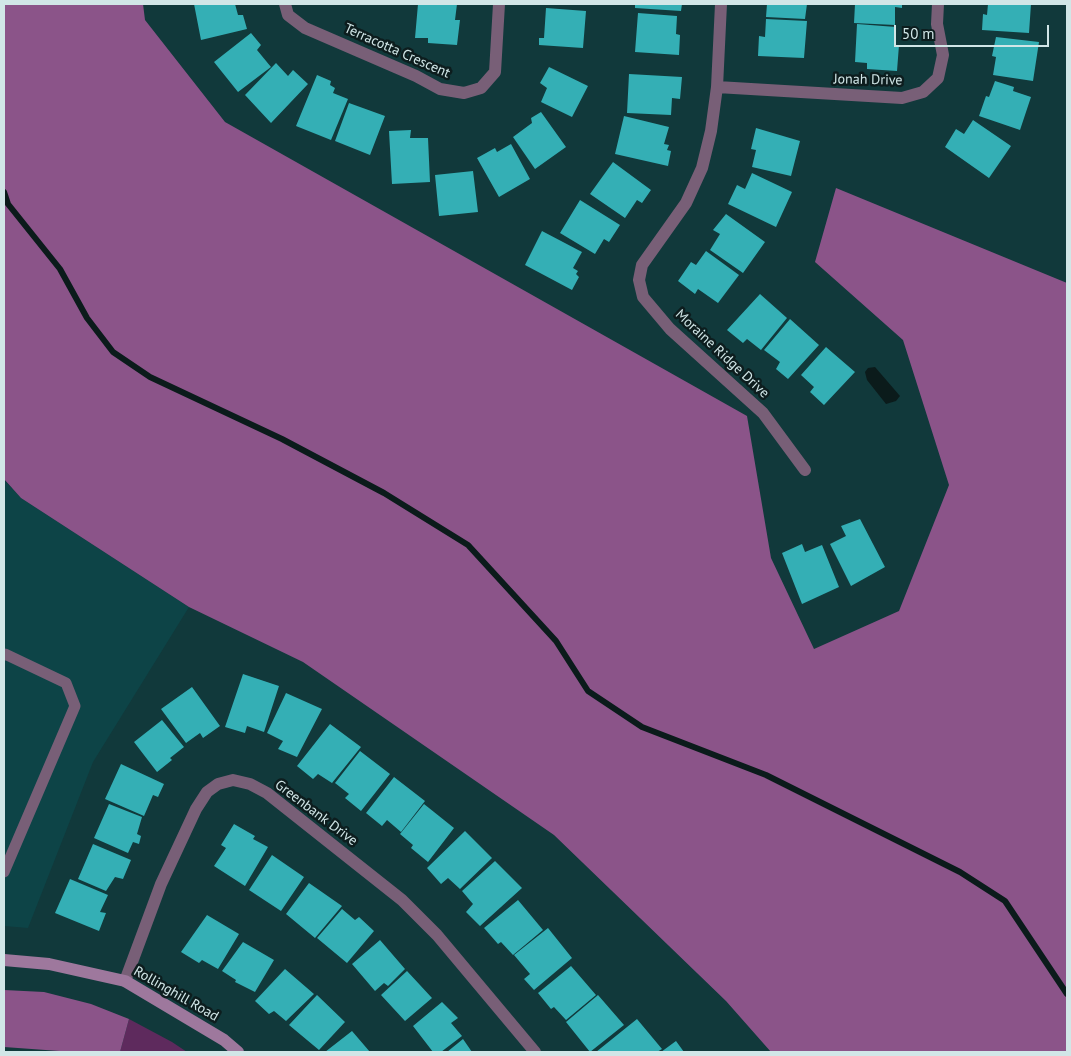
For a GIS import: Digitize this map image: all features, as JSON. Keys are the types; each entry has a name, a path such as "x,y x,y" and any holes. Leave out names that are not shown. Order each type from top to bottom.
{"street":[{"name":"Terracotta Crescent","path":"285,4 288,15 305,28 416,76 440,89 464,93 481,88 495,72 499,4"},
{"name":"Moraine Ridge Drive","path":"721,4 717,87 711,132 702,168 686,203 642,265 639,280 643,297 670,329 763,413 805,470"},
{"name":"Jonah Drive","path":"717,87 902,98 923,92 938,78 943,55 937,24 938,4"},
{"name":"Greenbank Drive","path":"125,981 162,884 196,809 207,792 218,784 233,780 250,784 267,793 402,900 437,935 535,1052"},
{"name":"Rollinghill Road","path":"4,960 49,964 125,981 224,1040 238,1052"}],"lane":[{"path":"4,655 66,683 75,706 4,872"}],"shaded area":[{"path":"4,4 143,4 145,20 225,122 747,416 771,558 814,649 899,611 949,485 903,340 815,262 836,188 1067,283 1067,1052 771,1052 726,1001 554,835 303,662 189,607 21,498 4,479"},
{"path":"875,367 900,396 896,401 886,404 867,380 865,372 868,368"},
{"path":"4,480 21,498 189,607 93,762 28,928 4,926"},
{"path":"4,990 44,992 91,1004 129,1019 120,1052 73,1052 4,1047"},
{"path":"129,1019 172,1042 187,1052 120,1052"}],"building":[{"path":"194,4 235,4 238,15 243,15 247,29 201,40"},
{"path":"418,4 457,4 455,20 460,20 457,45 428,43 428,38 415,38"},
{"path":"635,4 682,4 681,11 635,8"},
{"path":"767,4 807,4 805,19 766,17"},
{"path":"855,4 902,4 902,8 895,7 895,25 854,23"},
{"path":"988,4 1031,4 1029,33 982,30 983,14 987,15"},
{"path":"546,8 586,11 583,48 539,45 539,38 544,38"},
{"path":"638,13 677,16 676,34 680,35 679,55 635,52"},
{"path":"766,19 807,21 804,58 758,56 759,36 765,37"},
{"path":"857,24 896,27 894,45 899,45 897,71 867,69 867,63 855,62"},
{"path":"251,33 261,45 257,50 271,67 238,92 214,62"},
{"path":"996,37 1039,42 1033,81 993,75 996,57 992,56"},
{"path":"276,63 288,76 293,70 308,84 271,123 245,95"},
{"path":"549,67 588,86 572,117 541,102 547,88 540,83"},
{"path":"629,74 682,77 680,99 672,98 671,115 627,113"},
{"path":"317,75 331,81 330,85 335,88 333,93 348,99 331,140 296,126"},
{"path":"995,81 1014,87 1013,91 1031,97 1020,130 979,116 986,96 989,97"},
{"path":"349,103 385,116 370,155 335,141"},
{"path":"541,112 566,147 535,169 513,137 532,123 531,118"},
{"path":"624,116 669,127 664,144 669,145 667,150 671,151 668,166 615,154"},
{"path":"973,120 1011,146 989,178 945,147 956,129 964,134"},
{"path":"756,128 800,141 791,176 752,167 756,150 751,149"},
{"path":"411,130 410,138 428,138 430,182 392,184 389,131"},
{"path":"511,144 530,179 499,197 477,158 495,148 497,152"},
{"path":"613,162 651,190 642,203 637,200 625,218 590,194"},
{"path":"473,171 478,212 439,216 435,175"},
{"path":"752,173 792,192 776,227 728,204 737,185 745,189"},
{"path":"580,200 620,225 609,242 604,239 595,254 560,233"},
{"path":"726,214 765,242 743,273 710,250 720,234 713,230"},
{"path":"542,231 582,252 573,268 578,271 576,274 579,277 572,290 525,265"},
{"path":"706,251 739,275 718,303 698,289 695,294 678,281 691,262 696,265"},
{"path":"760,294 787,318 761,350 747,339 743,343 727,330"},
{"path":"790,319 819,345 788,379 776,369 780,362 764,350"},
{"path":"826,347 855,372 824,405 810,392 814,387 801,375"},
{"path":"860,519 885,567 851,586 830,544 846,536 841,526"},
{"path":"802,544 805,552 822,545 839,587 802,604 782,553"},
{"path":"243,674 279,686 264,732 247,726 245,733 225,727"},
{"path":"192,687 220,726 203,738 200,733 186,743 161,709"},
{"path":"286,693 322,709 297,757 278,749 283,741 267,733"},
{"path":"162,720 184,747 157,772 134,742"},
{"path":"330,724 361,747 332,783 318,774 313,779 297,766"},
{"path":"360,751 390,774 361,811 345,798 349,794 335,783"},
{"path":"121,764 164,784 158,797 153,795 144,816 105,799"},
{"path":"394,777 425,801 401,832 387,820 382,826 366,813"},
{"path":"109,804 142,817 137,834 141,836 139,844 133,842 128,853 94,838"},
{"path":"424,804 454,828 428,862 411,848 413,845 400,834"},
{"path":"234,824 255,836 253,839 268,847 245,886 214,866 226,848 221,845"},
{"path":"465,831 492,858 460,889 448,878 441,884 427,868"},
{"path":"93,844 131,860 123,879 115,877 106,891 78,879"},
{"path":"272,855 304,877 281,911 249,890"},
{"path":"495,861 522,888 480,926 466,912 473,904 462,891"},
{"path":"70,879 108,895 100,912 106,913 99,931 55,913"},
{"path":"309,883 342,906 315,938 286,914"},
{"path":"518,900 543,930 513,955 501,942 498,944 484,928"},
{"path":"342,909 355,920 359,917 374,931 347,963 317,938"},
{"path":"207,915 239,934 218,969 202,960 199,963 181,952"},
{"path":"548,928 572,958 534,990 524,979 530,974 514,955"},
{"path":"380,940 405,969 388,986 384,983 375,991 352,964"},
{"path":"243,942 274,960 255,992 235,982 236,980 222,971"},
{"path":"571,966 596,995 566,1020 554,1007 551,1009 538,993"},
{"path":"285,969 314,994 286,1021 274,1011 269,1014 255,1001"},
{"path":"407,971 432,998 405,1021 381,995"},
{"path":"317,995 345,1022 319,1050 289,1025"},
{"path":"598,995 624,1025 590,1052 566,1022"},
{"path":"442,1002 458,1018 451,1023 462,1036 441,1052 433,1052 413,1026"},
{"path":"637,1019 662,1049 657,1052 596,1052"},
{"path":"352,1031 370,1052 325,1052"},
{"path":"463,1039 472,1052 447,1052"},
{"path":"676,1041 684,1052 661,1052"}],"waterway":[{"path":"4,192 8,204 60,269 87,318 113,352 150,377 282,439 384,493 468,545 556,641 588,691 642,727 766,775 960,872 1005,901 1067,994"}]}
